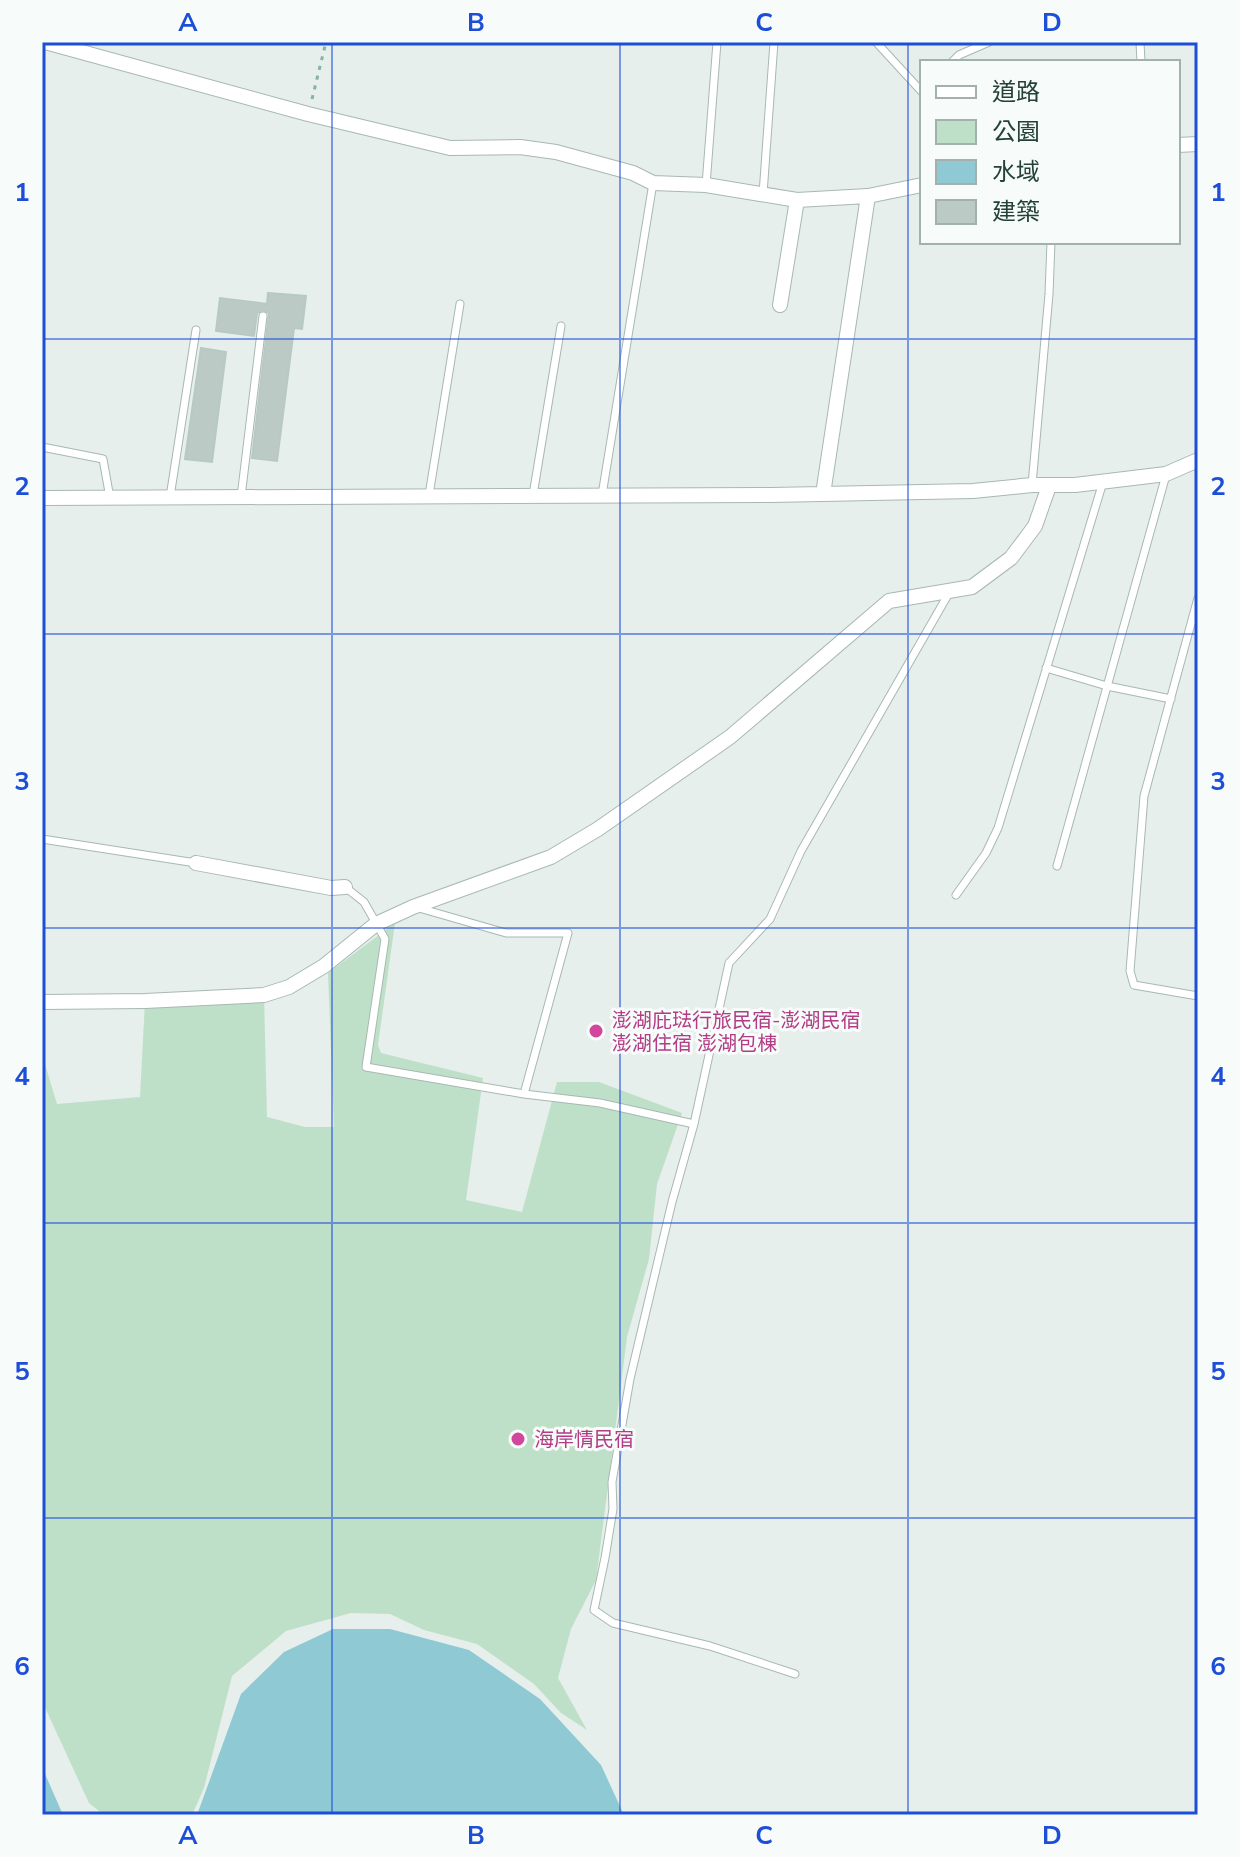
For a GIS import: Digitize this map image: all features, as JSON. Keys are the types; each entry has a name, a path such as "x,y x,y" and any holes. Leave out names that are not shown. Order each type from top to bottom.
{"street":[{"path":"45,42 308,114 450,148 520,147 556,152 633,173 653,183 706,185 797,200 868,196 920,185"},
{"path":"823,494 868,196"},
{"path":"780,305 797,200"},
{"path":"42,498 973,491 1103,482 1166,474 1198,460"},
{"path":"42,1002 264,995 289,987 324,966 376,924 413,907 551,857 598,829 730,737 889,601 972,587 1011,558 1035,526 1049,486"},
{"path":"196,863 331,888 345,887"}],"lane":[{"path":"706,185 717,42"},
{"path":"763,194 774,42"},
{"path":"876,42 920,90"},
{"path":"954,60 989,42"},
{"path":"602,495 653,183"},
{"path":"1032,485 1051,244"},
{"path":"429,495 460,304"},
{"path":"241,497 263,316"},
{"path":"533,495 561,326"},
{"path":"169,499 196,330"},
{"path":"42,447 103,459 110,498"},
{"path":"1057,866 1166,474"},
{"path":"956,895 986,853 998,828 1103,482"},
{"path":"795,1674 710,1646 613,1623 594,1610 613,1509 612,1482 630,1379 694,1124 729,963 770,919 801,851 949,593"},
{"path":"1198,598 1144,796 1130,971 1134,985 1198,996"},
{"path":"1046,668 1107,686 1171,699"},
{"path":"42,839 196,863"},
{"path":"345,887 364,902 385,939 366,1067 524,1094 600,1103 694,1124"},
{"path":"413,907 506,933 568,933 524,1094"}],"path":[{"path":"308,114 326,42"}],"green space":[{"path":"395,923 378,1045 381,1053 483,1078 466,1200 522,1212 557,1082 599,1082 682,1113 657,1184 649,1259 627,1337 596,1580 571,1629 558,1678 587,1730 561,1713 534,1684 477,1644 424,1630 390,1614 351,1613 286,1631 232,1676 204,1788 192,1815 104,1815 89,1803 42,1701 42,1054 57,1104 140,1097 145,1001 264,995 267,1117 305,1127 334,1127 328,973"}],"water":[{"path":"333,1629 390,1629 469,1650 540,1699 601,1765 624,1815 197,1815 241,1694 284,1652"},
{"path":"42,1767 63,1815 42,1815"}],"building":[{"path":"268,293 306,296 302,329 294,328 277,461 252,458 269,313 263,310 257,313 254,336 216,331 220,298 267,304"},
{"path":"201,348 226,352 212,462 185,459"}],"place":[{"name":"澎湖庇琺行旅民宿-澎湖民宿 澎湖住宿 澎湖包棟","path":"596,1031"},
{"name":"海岸情民宿","path":"518,1439"}]}
